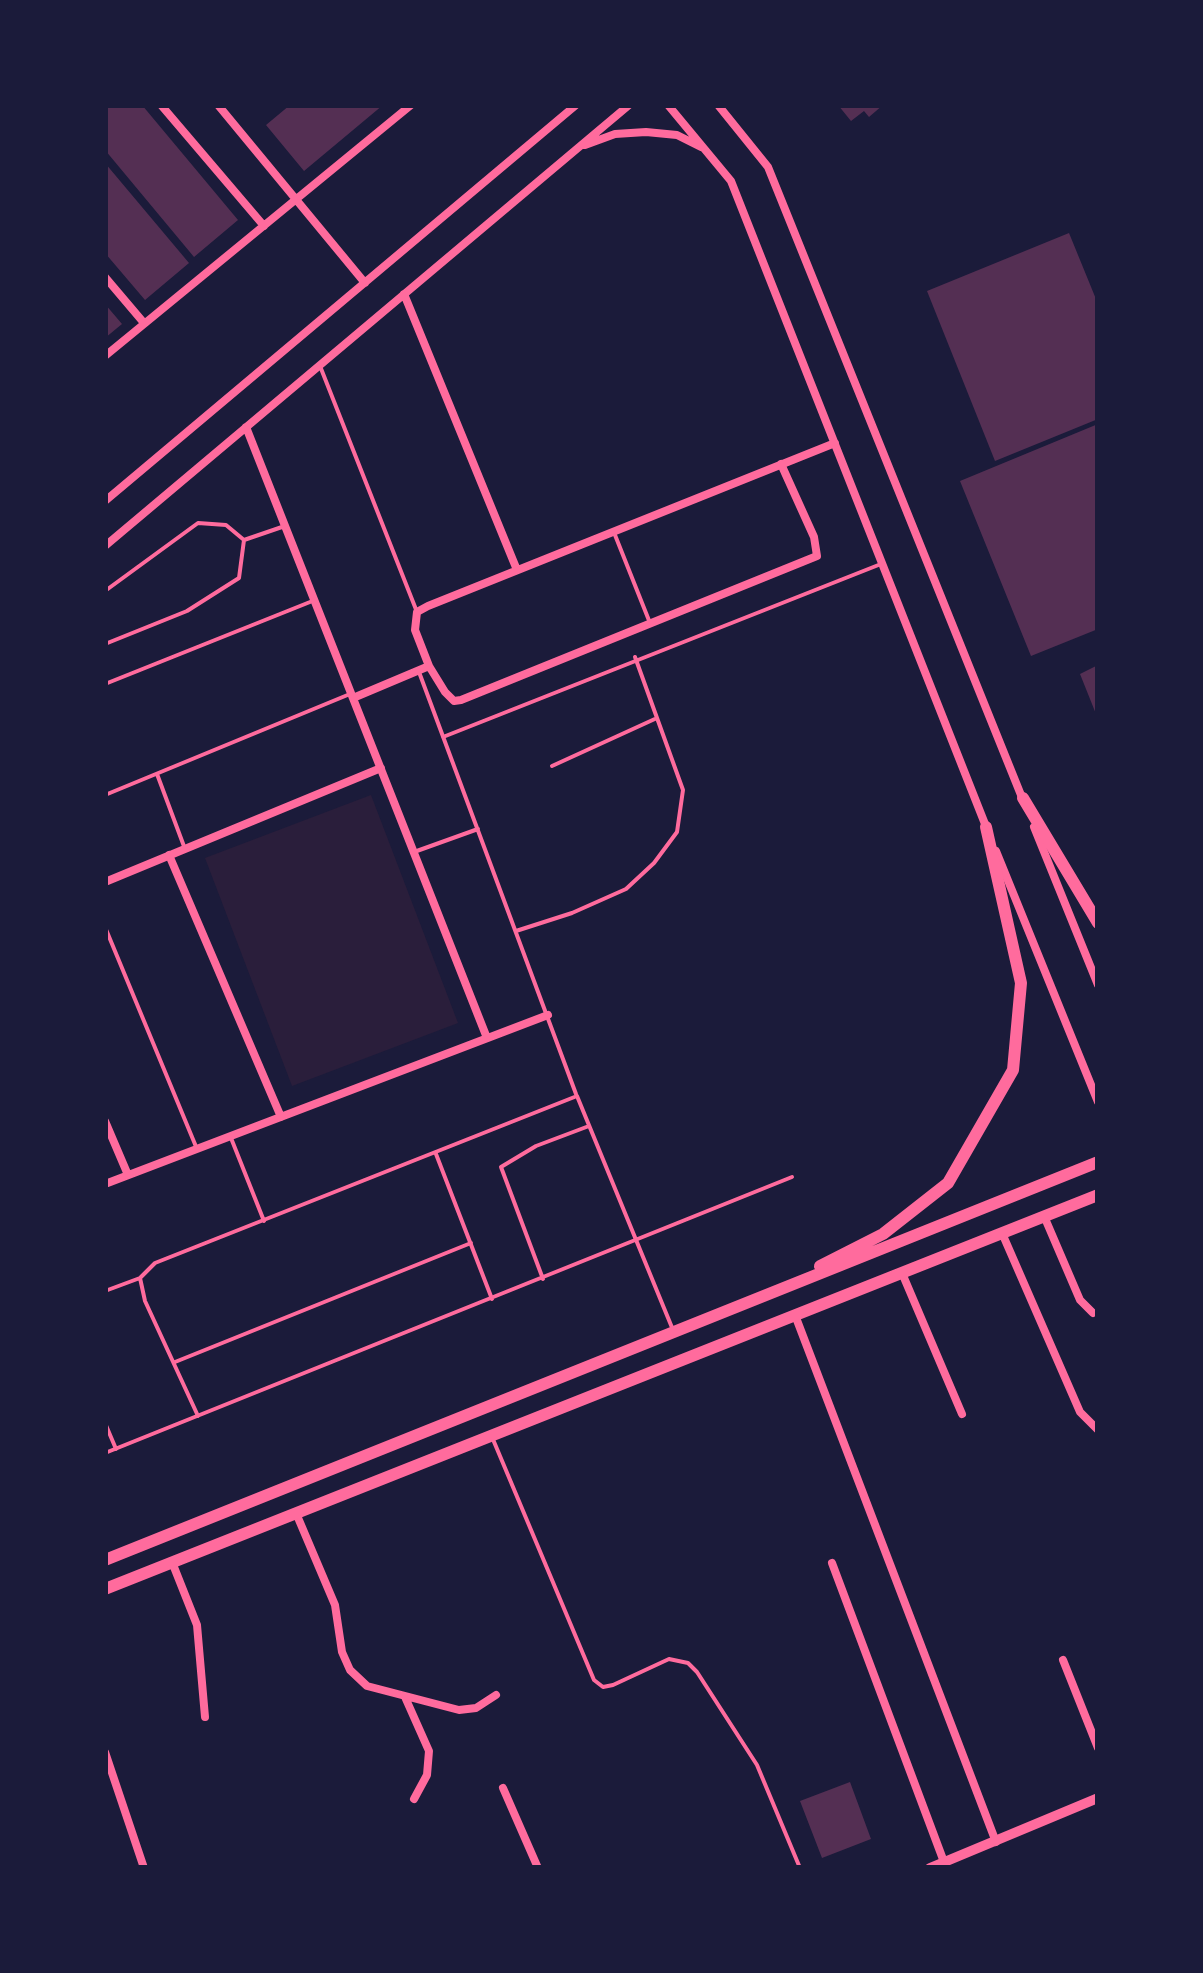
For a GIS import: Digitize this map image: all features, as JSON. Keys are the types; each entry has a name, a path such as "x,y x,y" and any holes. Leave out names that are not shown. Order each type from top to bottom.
{"highway":[{"path":"1022,798 1098,923"},
{"path":"751,1302 883,1234 948,1183 1013,1070 1021,983 986,826"},
{"path":"105,1560 1098,1162"},
{"path":"105,1589 1098,1195"}],"street":[{"path":"161,105 264,226"},
{"path":"218,105 364,283"},
{"path":"105,356 411,105"},
{"path":"105,546 629,105"},
{"path":"668,105 731,180 1098,1102"},
{"path":"718,105 768,167 1098,985"},
{"path":"726,105 730,118"},
{"path":"105,502 575,106"},
{"path":"577,148 615,134 646,132 677,135 706,149"},
{"path":"105,277 144,323"},
{"path":"404,294 517,570"},
{"path":"246,427 487,1038"},
{"path":"781,464 814,537 817,556 454,701 429,666 415,630 417,612 517,570 614,532 781,464 835,443"},
{"path":"353,696 429,666"},
{"path":"105,882 381,768"},
{"path":"169,855 281,1117"},
{"path":"105,1184 548,1015"},
{"path":"105,1121 128,1175"},
{"path":"1044,1216 1080,1300 1093,1312"},
{"path":"1002,1233 1080,1412 1098,1430"},
{"path":"902,1273 962,1414"},
{"path":"795,1315 996,1842"},
{"path":"296,1513 335,1605 350,1670 367,1686 459,1710 476,1708 496,1695"},
{"path":"172,1562 197,1625 205,1717"},
{"path":"832,1563 944,1862"},
{"path":"1064,1660 1098,1748"},
{"path":"404,1697 429,1751 428,1774 414,1800"},
{"path":"105,1752 143,1865 130,1868"},
{"path":"504,1788 538,1868"},
{"path":"930,1868 944,1862 961,1862 996,1842 1098,1798"}],"lane":[{"path":"320,366 417,612"},
{"path":"105,591 198,524 226,524 244,540"},
{"path":"244,540 286,526"},
{"path":"614,532 650,624"},
{"path":"105,644 187,611 238,578 244,540"},
{"path":"444,736 635,657 882,563"},
{"path":"105,684 315,600"},
{"path":"516,931 626,889 654,863 677,832 683,790 635,657"},
{"path":"419,672 576,1096 674,1330"},
{"path":"105,795 353,696"},
{"path":"552,766 657,718"},
{"path":"156,774 185,849"},
{"path":"414,852 478,829"},
{"path":"105,927 197,1149"},
{"path":"105,1292 140,1278 155,1263 576,1096"},
{"path":"543,1279 501,1167 536,1146 589,1126"},
{"path":"230,1136 264,1222"},
{"path":"436,1154 492,1299"},
{"path":"105,1453 635,1244 792,1177"},
{"path":"175,1362 471,1244"},
{"path":"140,1278 145,1301 198,1416"},
{"path":"105,1423 116,1449"},
{"path":"492,1436 594,1680 603,1686 613,1685 668,1660 688,1664 697,1672 757,1765 800,1868"}],"shaded area":[{"path":"371,795 458,1023 292,1086 205,858"}],"building":[{"path":"105,105 142,105 238,220 194,257 105,150"},
{"path":"290,105 383,105 304,171 266,125"},
{"path":"838,105 883,105 869,117 864,111 851,121"},
{"path":"105,163 189,263 145,300 105,253"},
{"path":"1069,233 1098,304 1098,419 995,461 927,291"},
{"path":"105,304 122,324 105,338"},
{"path":"1098,424 1098,629 1031,656 960,481"},
{"path":"1098,665 1098,719 1080,674"},
{"path":"850,1782 871,1839 822,1858 800,1801"}]}
